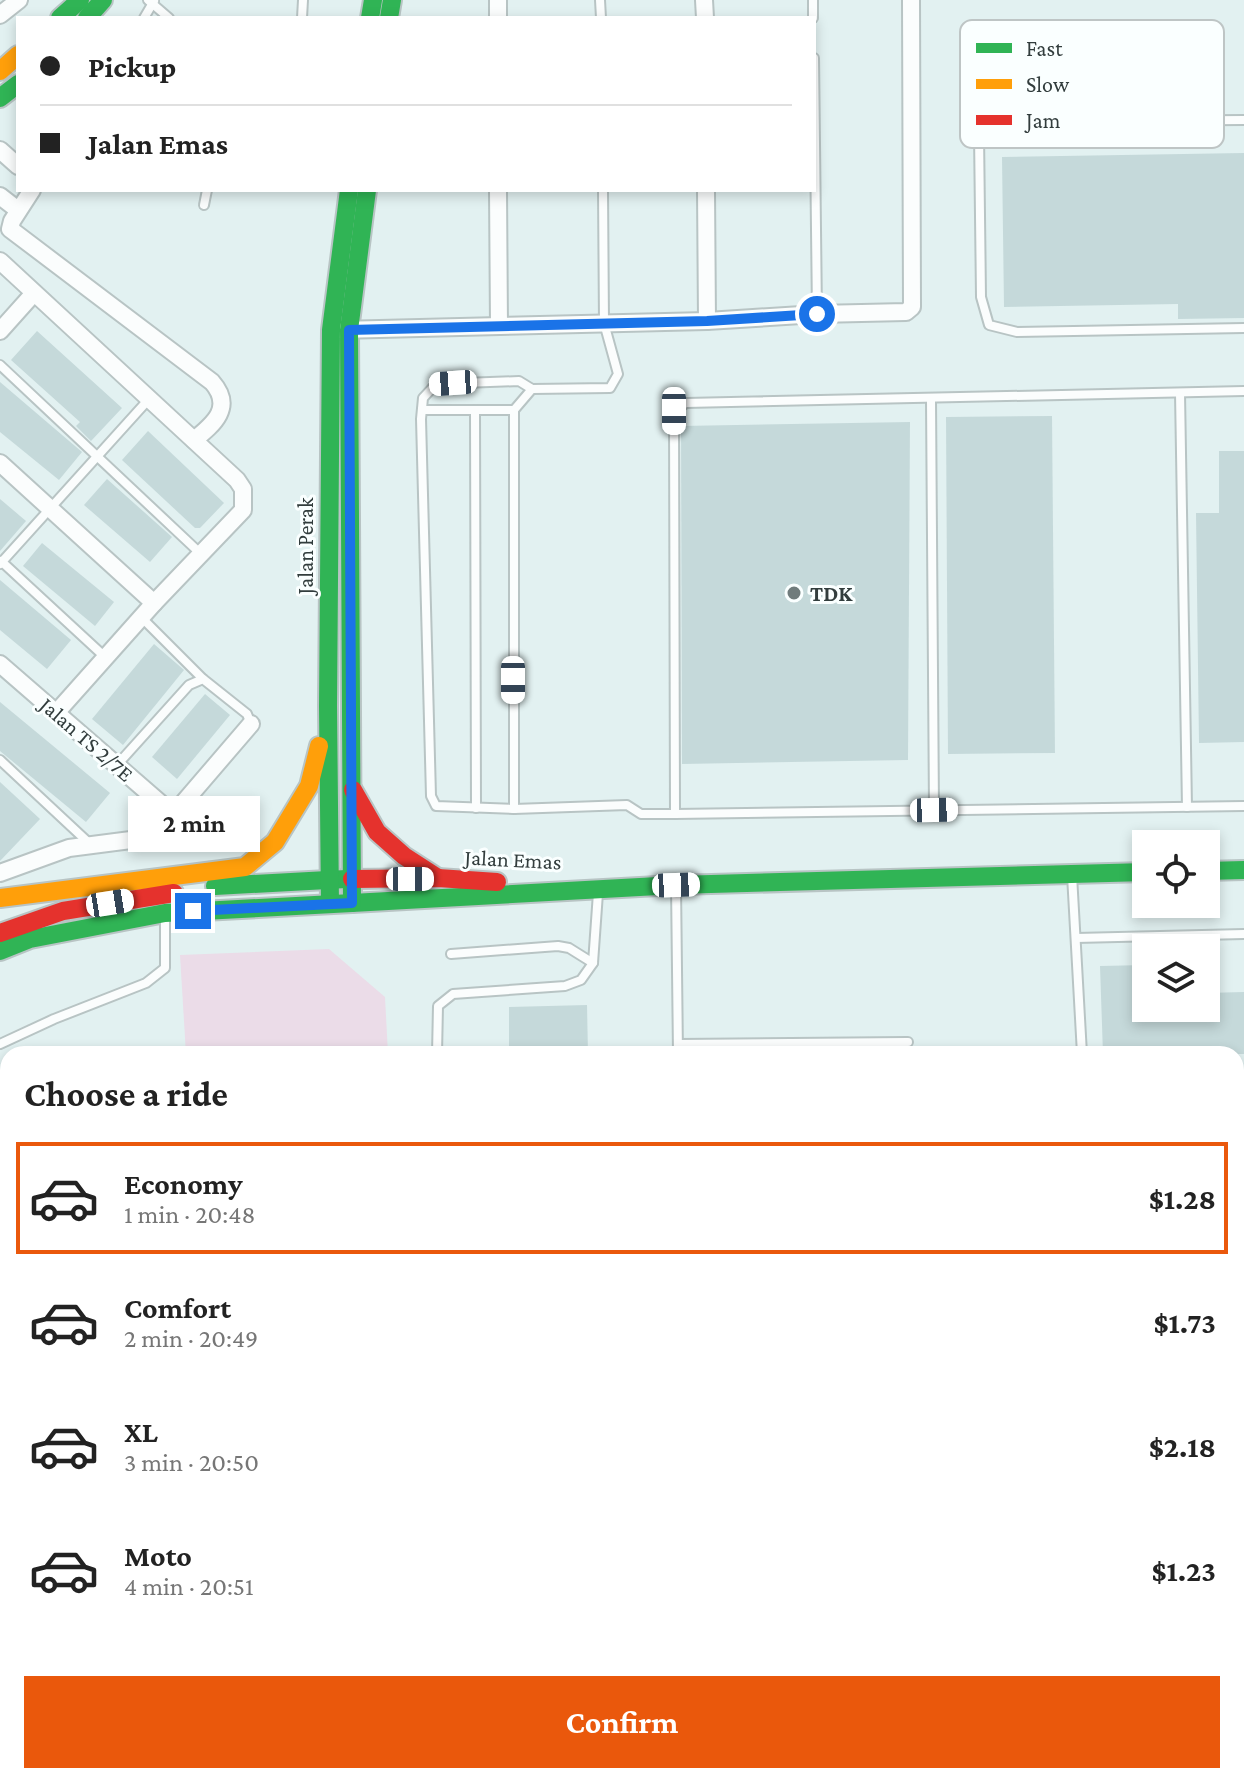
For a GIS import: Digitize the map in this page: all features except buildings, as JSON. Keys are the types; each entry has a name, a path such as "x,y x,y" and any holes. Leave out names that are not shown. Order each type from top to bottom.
{"main road":[{"path":"62,16 80,0"},
{"path":"89,16 103,0"},
{"path":"0,98 16,86"},
{"name":"Jalan Perak","path":"330,904 328,706 340,330 349,192"},
{"name":"Jalan Perak","path":"352,903 352,787 340,330 367,192"},
{"path":"0,898 236,870 252,863 275,842 309,786 328,706"},
{"path":"352,787 377,832 404,856 438,878"},
{"path":"1220,871 1244,870"},
{"name":"Jalan Emas","path":"0,951 30,939 165,913 598,888 1132,872"},
{"name":"Jalan Emas","path":"0,933 24,921 54,912 206,888 352,879 438,878 598,888"},
{"path":"0,912 68,891"}],"street":[{"path":"0,15 19,0"},
{"path":"340,330 707,321 906,312 912,307 911,0"},
{"path":"0,150 16,164"},
{"path":"31,192 10,229 19,239 212,382 221,393 222,407 213,425 194,440"},
{"path":"498,192 499,326"},
{"path":"706,192 707,321"},
{"path":"0,196 18,210"},
{"path":"0,261 237,480 243,489 243,510 141,617 56,713"},
{"path":"0,331 34,293"},
{"path":"0,463 154,603"},
{"name":"Jalan TS 2/7E","path":"0,664 174,815"},
{"path":"0,873 69,848 154,837 251,724"}],"lane":[{"path":"152,2 167,16"},
{"path":"1224,120 1244,120"},
{"path":"979,148 981,297 989,325 1017,332 1244,328"},
{"path":"204,205 207,192"},
{"path":"603,192 604,323 618,374 610,388 532,389 519,381 436,384 423,398 431,796 436,806 514,809 627,805 641,814 1244,806"},
{"path":"816,192 817,314"},
{"path":"0,365 201,554"},
{"path":"514,809 514,410 532,389"},
{"path":"675,814 674,411 686,403 1244,391"},
{"path":"1180,393 1187,807"},
{"path":"105,657 1,562 149,399"},
{"path":"931,400 934,810"},
{"path":"422,410 514,410"},
{"path":"475,410 476,808"},
{"path":"141,617 203,679 247,714 251,724"},
{"path":"117,765 189,685 203,679"},
{"path":"0,760 91,845"},
{"path":"1072,874 1082,1046"},
{"path":"676,885 678,1044 908,1042"},
{"path":"437,1046 438,1006 453,994 565,986 581,980 593,963 598,888"},
{"path":"0,1044 146,983 165,968 165,913"},
{"path":"1076,938 1244,934"},
{"path":"451,954 558,946 569,948 593,963"}],"shaded area":[{"path":"329,949 385,997 388,1046 186,1046 180,955"}],"traffic: fast":[{"path":"62,16 80,0"},
{"path":"89,16 103,0"},
{"path":"370,16 373,0"},
{"path":"389,16 392,0"},
{"path":"0,98 16,86"},
{"path":"330,904 331,330 349,192"},
{"path":"0,951 30,939 165,913 352,903 349,330 367,192"},
{"path":"1220,871 1244,870"},
{"path":"352,903 676,885 1132,872"},
{"path":"215,886 346,879"}],"traffic: slow":[{"path":"0,71 16,57"},
{"path":"0,898 245,867 275,842 309,786 319,746"}],"traffic: jam":[{"path":"353,790 377,832 404,856 438,878"},
{"path":"352,879 438,878 497,882"},
{"path":"0,933 63,911 174,893"}],"place":[{"name":"TDK","path":"794,593"}],"route":[{"path":"193,911 352,903 349,330 707,321 817,314"}]}
